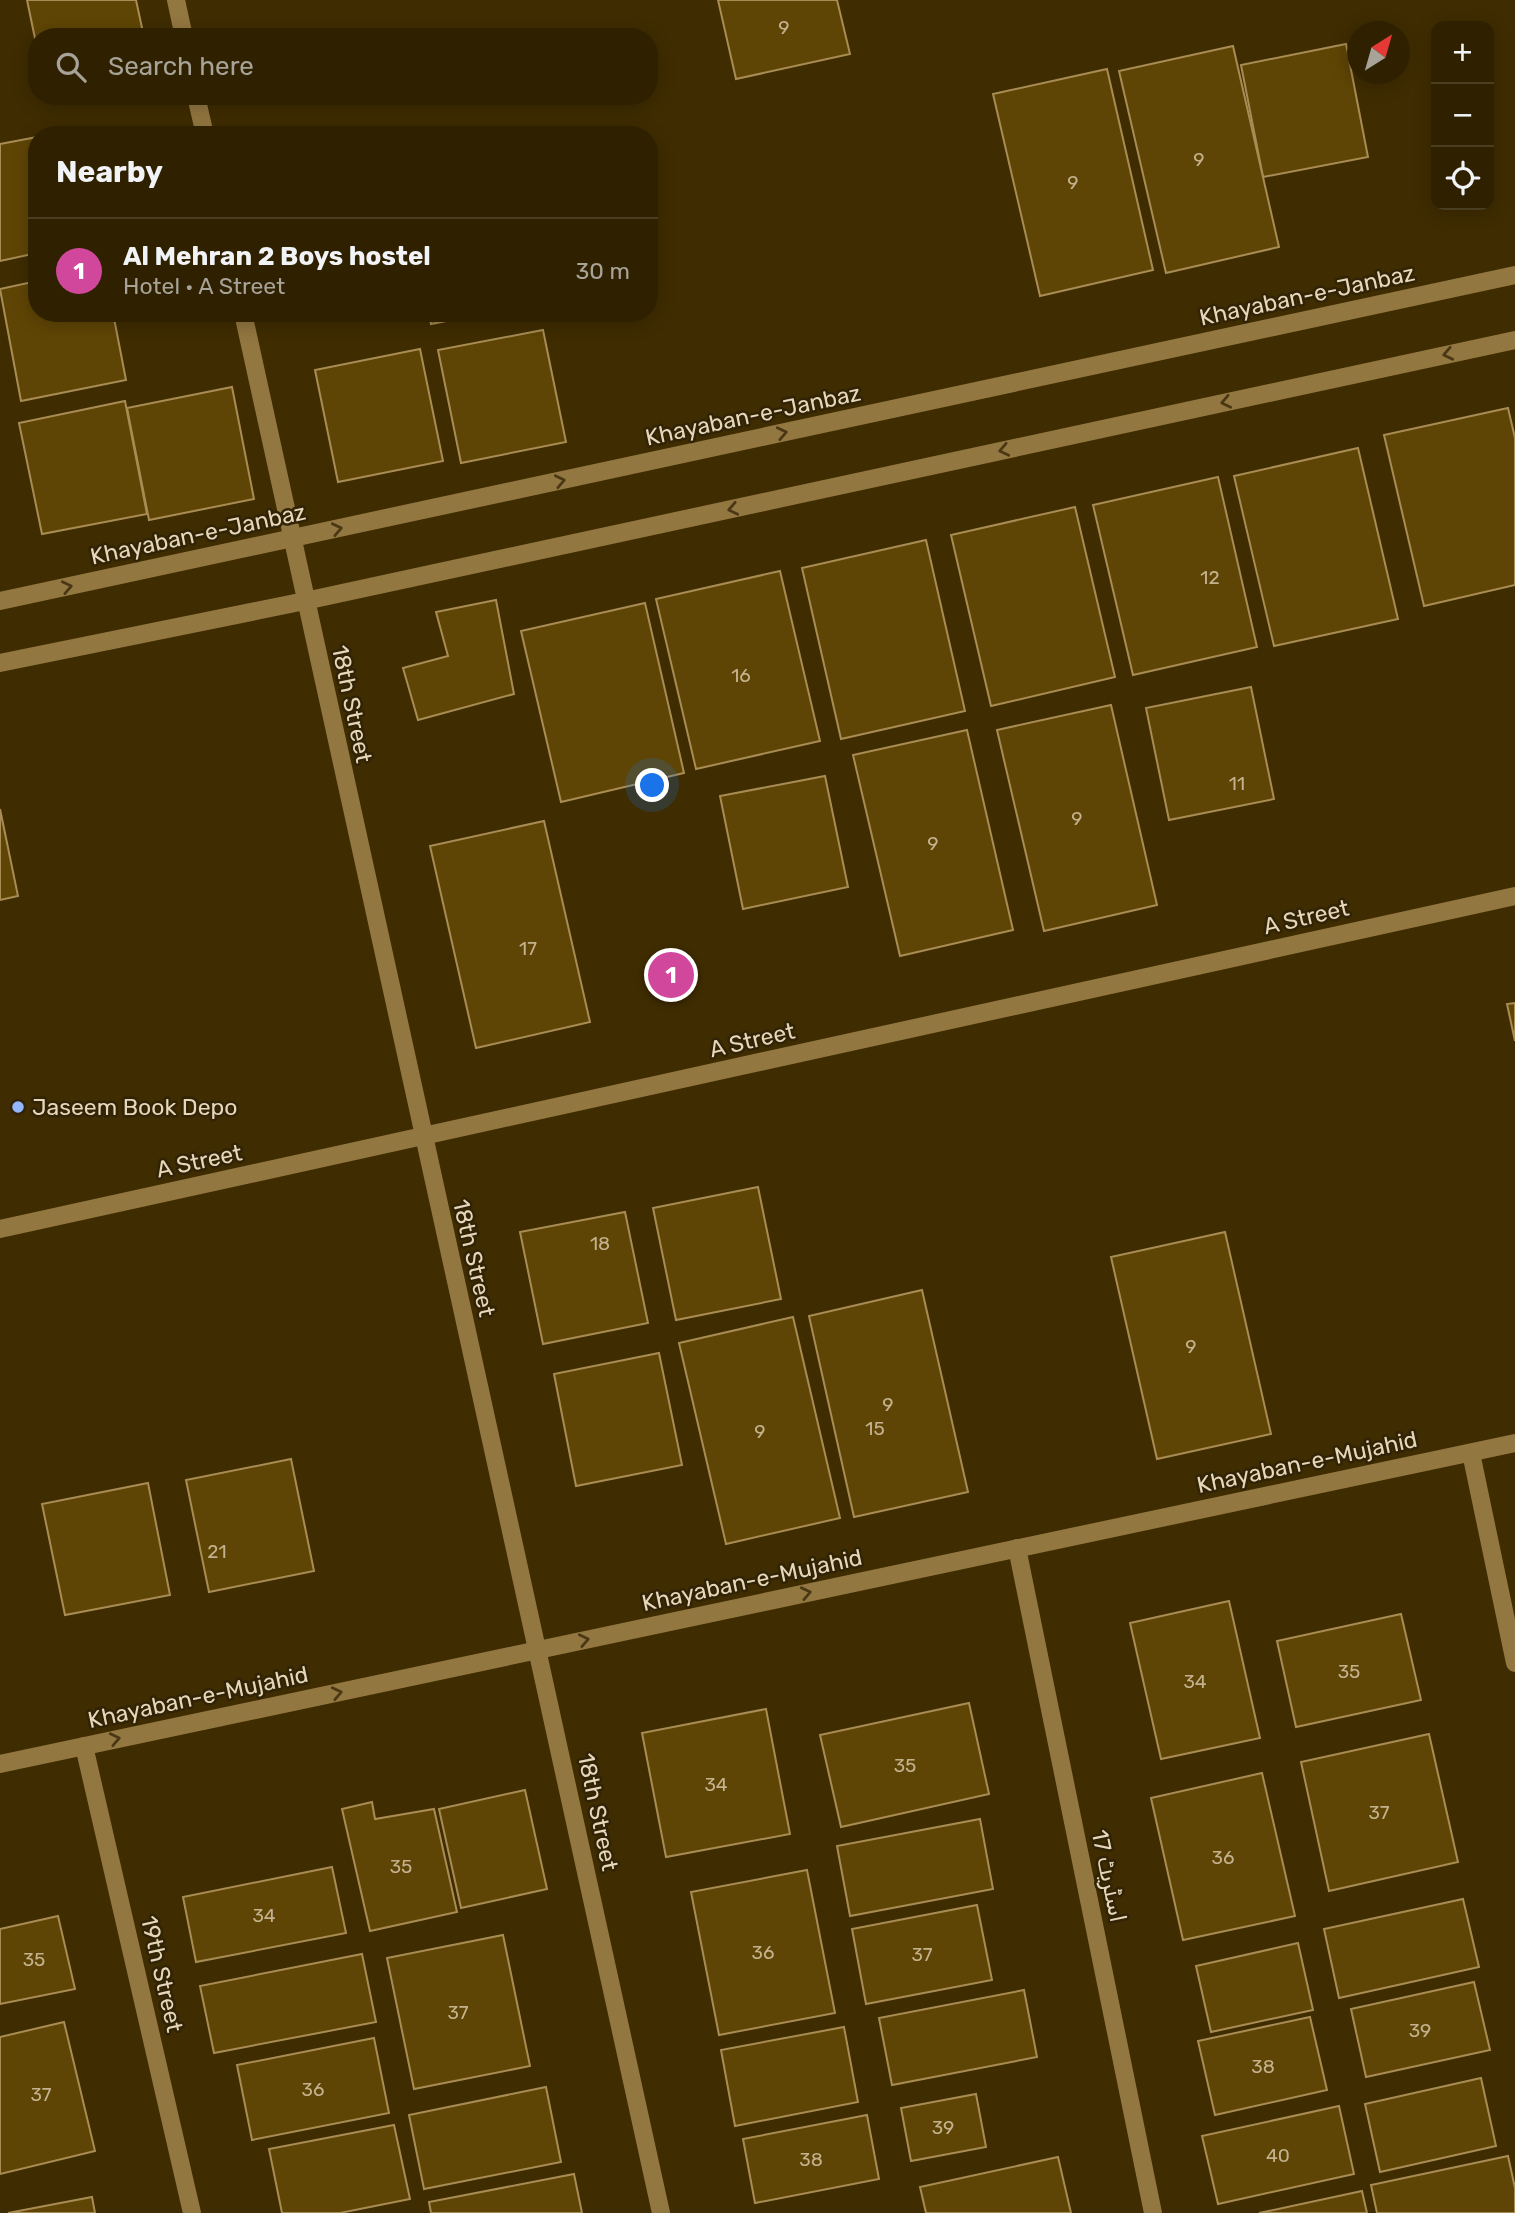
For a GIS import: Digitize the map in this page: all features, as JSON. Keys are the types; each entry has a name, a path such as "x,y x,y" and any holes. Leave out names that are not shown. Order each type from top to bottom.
{"street":[{"path":"176,0 182,28"},
{"path":"198,105 203,126"},
{"name":"Khayaban-e-Janbaz","path":"0,601 1515,275"},
{"name":"18th Street","path":"245,322 422,1138 661,2213"},
{"path":"0,663 305,601 1515,340"},
{"name":"A Street","path":"0,1229 1515,895"},
{"name":"Khayaban-e-Mujahid","path":"0,1764 1515,1443"},
{"path":"1471,1453 1515,1663"},
{"name":"اسٹریٹ 17","path":"1017,1548 1153,2213"},
{"name":"19th Street","path":"84,1746 192,2213"}],"building":[{"path":"27,0 136,0 142,28 33,28"},
{"path":"718,0 837,0 850,54 736,79"},
{"path":"1346,44 1347,84 1354,84 1368,157 1263,177 1241,65"},
{"path":"1233,46 1279,247 1166,273 1119,71"},
{"path":"1107,69 1153,270 1040,296 993,94"},
{"path":"28,139 28,255 0,261 0,144"},
{"path":"28,283 28,322 115,322 126,380 21,401 0,289"},
{"path":"543,330 566,442 461,463 438,350"},
{"path":"420,349 443,461 338,482 315,370"},
{"path":"232,387 254,499 149,520 127,408"},
{"path":"125,401 147,514 42,534 19,423"},
{"path":"1508,408 1515,438 1515,585 1424,606 1384,435"},
{"path":"1358,448 1398,619 1274,646 1234,476"},
{"path":"1218,477 1257,647 1133,675 1093,505"},
{"path":"1075,507 1115,677 991,706 951,535"},
{"path":"926,540 965,711 841,739 802,568"},
{"path":"780,571 820,741 696,769 656,599"},
{"path":"496,600 514,694 418,720 403,668 448,656 436,612"},
{"path":"645,603 684,773 561,802 521,631"},
{"path":"1251,687 1274,799 1169,820 1146,708"},
{"path":"1111,705 1157,905 1044,931 997,730"},
{"path":"967,730 1013,930 900,956 853,755"},
{"path":"825,776 848,887 743,909 720,796"},
{"path":"0,809 18,896 0,900"},
{"path":"544,821 590,1022 476,1048 430,846"},
{"path":"1515,1003 1515,1041 1507,1004"},
{"path":"758,1187 781,1299 676,1320 653,1208"},
{"path":"625,1212 648,1323 543,1344 520,1232"},
{"path":"1225,1232 1271,1434 1157,1459 1111,1257"},
{"path":"922,1290 968,1492 854,1517 809,1316"},
{"path":"793,1317 840,1518 726,1544 679,1343"},
{"path":"659,1353 682,1465 576,1486 554,1374"},
{"path":"291,1459 314,1571 209,1592 186,1480"},
{"path":"148,1483 170,1595 65,1615 42,1504"},
{"path":"1229,1601 1260,1738 1161,1759 1130,1623"},
{"path":"1401,1614 1421,1700 1296,1727 1277,1641"},
{"path":"969,1703 989,1794 841,1827 820,1735"},
{"path":"766,1709 790,1834 666,1857 642,1733"},
{"path":"1429,1734 1458,1862 1329,1891 1301,1762"},
{"path":"1262,1773 1295,1916 1183,1940 1151,1798"},
{"path":"525,1790 547,1889 461,1908 439,1809"},
{"path":"372,1802 375,1819 434,1809 457,1912 370,1931 342,1809"},
{"path":"980,1819 993,1889 850,1916 837,1846"},
{"path":"332,1867 346,1933 196,1962 183,1897"},
{"path":"807,1870 835,2013 719,2035 691,1892"},
{"path":"1463,1899 1479,1967 1339,1998 1324,1929"},
{"path":"977,1905 992,1980 866,2004 852,1929"},
{"path":"58,1916 75,1989 0,2004 0,1929"},
{"path":"503,1935 530,2066 414,2089 387,1958"},
{"path":"1298,1943 1313,2010 1211,2032 1196,1966"},
{"path":"362,1954 376,2022 214,2053 200,1986"},
{"path":"1474,1982 1490,2050 1366,2077 1351,2009"},
{"path":"1024,1990 1037,2057 892,2085 879,2018"},
{"path":"1310,2017 1327,2090 1215,2115 1198,2041"},
{"path":"64,2022 95,2151 0,2174 0,2037"},
{"path":"844,2027 858,2102 735,2126 721,2050"},
{"path":"374,2038 389,2113 252,2140 237,2065"},
{"path":"1481,2078 1496,2146 1380,2172 1365,2104"},
{"path":"546,2087 561,2162 424,2189 409,2115"},
{"path":"976,2094 986,2147 911,2161 901,2108"},
{"path":"1339,2106 1354,2174 1218,2204 1202,2136"},
{"path":"867,2115 879,2179 755,2203 743,2139"},
{"path":"394,2125 410,2199 340,2213 282,2213 269,2149"},
{"path":"1508,2156 1515,2188 1515,2213 1377,2213 1371,2185"},
{"path":"1058,2157 1071,2213 926,2213 920,2187"},
{"path":"574,2174 582,2213 431,2213 429,2202"},
{"path":"1362,2191 1367,2213 1259,2213"},
{"path":"92,2197 95,2213 8,2213"}],"place":[{"name":"Al Mehran 2 Boys hostel","path":"671,975"},
{"name":"Jaseem Book Depo","path":"18,1107"}]}
